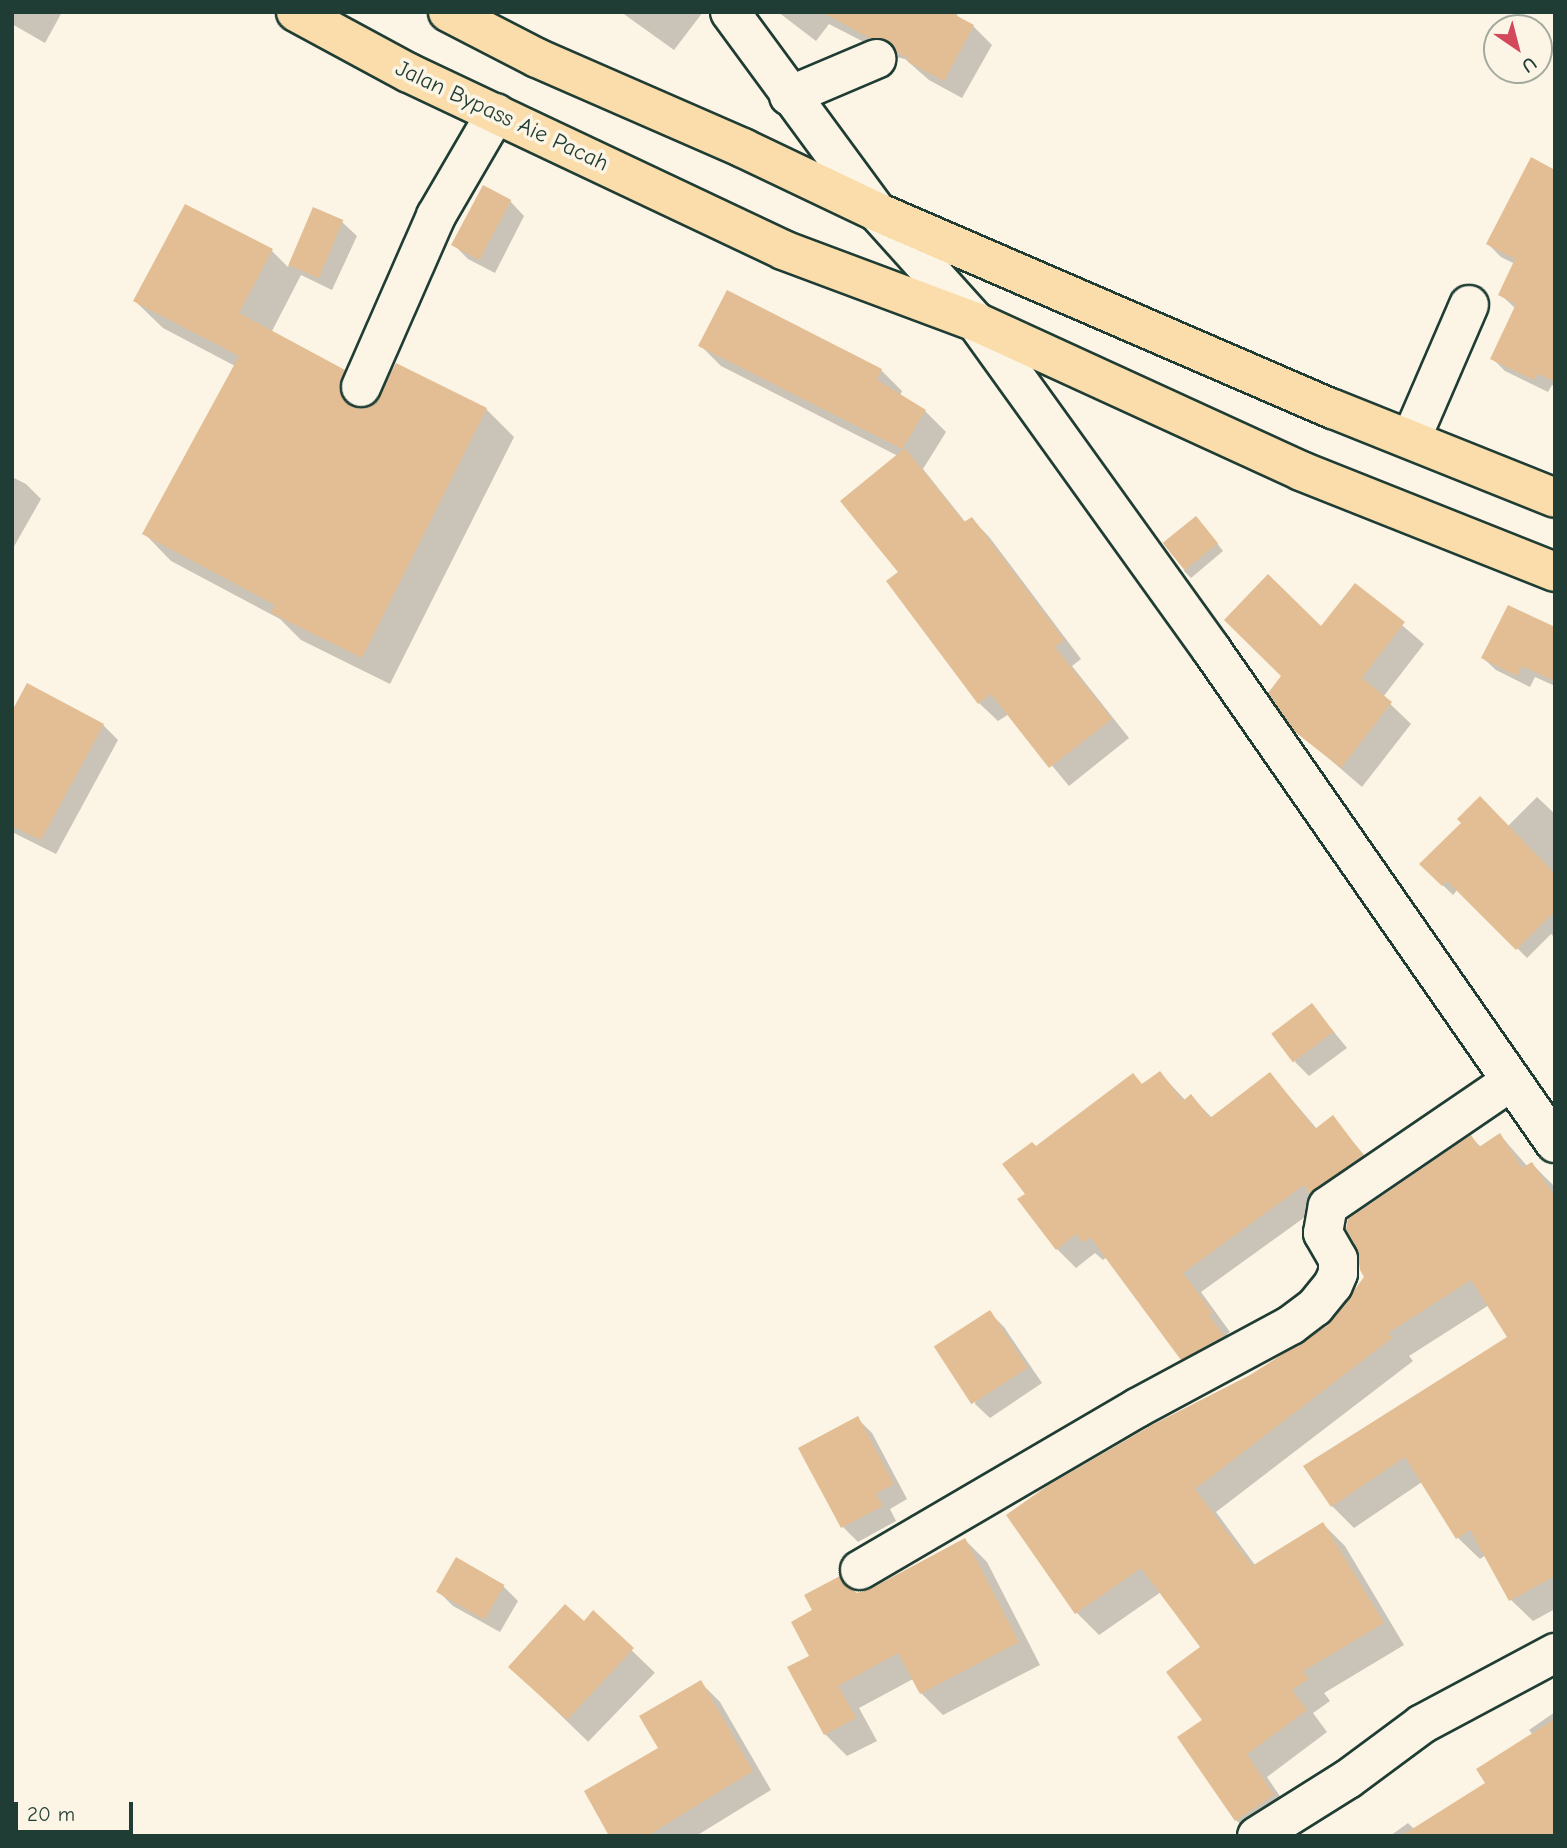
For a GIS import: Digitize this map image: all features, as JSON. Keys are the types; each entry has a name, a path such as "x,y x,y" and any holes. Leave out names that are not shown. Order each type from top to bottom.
{"highway":[{"name":"Jalan Bypass Aie Pacah","path":"296,12 409,73 783,250 976,321 1301,471 1555,572"},
{"path":"448,12 537,58 743,148 877,212 1320,403 1555,498"}],"street":[{"path":"730,12 789,96 877,212 976,321 1219,660 1555,1143"},
{"path":"789,96 876,59"},
{"path":"361,387 436,216 496,113"},
{"path":"1411,439 1469,305"},
{"path":"860,1570 1137,1408 1291,1325 1315,1307 1333,1285 1338,1273 1338,1259 1323,1233 1328,1206 1511,1081"},
{"path":"1257,1836 1348,1779 1422,1724 1555,1653"}],"building":[{"path":"821,12 950,12 974,25 944,81 908,62 909,59 896,52 889,41 870,38"},
{"path":"1531,157 1555,170 1555,382 1538,374 1534,380 1490,359 1516,304 1498,295 1515,259 1486,244"},
{"path":"483,185 511,200 479,260 451,245"},
{"path":"185,204 273,249 239,313 345,370 339,390 344,400 352,407 363,409 374,404 396,363 487,408 362,658 271,613 275,605 142,534 239,356 133,301"},
{"path":"313,207 343,220 319,278 288,265"},
{"path":"727,290 882,369 877,380 926,410 902,449 698,346"},
{"path":"905,448 964,522 972,517 1064,640 1055,647 1112,719 1049,768 991,694 978,704 886,581 898,572 840,501"},
{"path":"1196,516 1218,543 1185,570 1163,543"},
{"path":"1268,574 1321,626 1355,583 1405,622 1362,678 1392,702 1341,768 1295,732 1268,693 1281,676 1224,620"},
{"path":"1508,605 1555,627 1555,681 1522,666 1517,676 1481,658"},
{"path":"27,683 104,724 41,840 12,826 12,711"},
{"path":"1480,796 1555,874 1555,911 1516,950 1447,881 1442,886 1419,864 1461,823 1457,819"},
{"path":"1312,1003 1334,1032 1293,1062 1271,1034"},
{"path":"1160,1071 1183,1101 1191,1094 1210,1118 1270,1072 1315,1129 1333,1115 1363,1155 1310,1194 1304,1185 1183,1273 1212,1312 1209,1315 1224,1336 1181,1360 1090,1237 1083,1243 1076,1234 1056,1250 1017,1199 1025,1194 1002,1164 1032,1142 1036,1146 1133,1073 1142,1084"},
{"path":"1500,1133 1522,1168 1532,1162 1555,1197 1555,1576 1509,1601 1470,1530 1456,1539 1405,1457 1331,1507 1303,1466 1507,1337 1471,1280 1388,1333 1392,1338 1195,1489 1252,1566 1323,1522 1384,1623 1303,1671 1309,1679 1292,1690 1307,1710 1247,1754 1274,1795 1235,1821 1177,1737 1202,1720 1166,1672 1200,1647 1141,1568 1075,1614 1006,1515 1047,1486 1152,1425 1250,1375 1328,1325 1364,1277 1360,1270 1357,1249 1346,1229 1348,1219 1471,1135 1479,1147"},
{"path":"990,1310 1028,1368 971,1404 934,1346"},
{"path":"858,1416 894,1484 876,1494 883,1506 841,1528 798,1448"},
{"path":"965,1538 1019,1642 920,1694 898,1653 838,1686 856,1718 824,1735 787,1667 809,1656 791,1622 812,1610 804,1595 840,1576 842,1582 857,1593 870,1589"},
{"path":"456,1557 504,1585 484,1620 436,1592"},
{"path":"565,1604 584,1621 593,1610 634,1648 567,1720 508,1667"},
{"path":"701,1680 753,1771 647,1836 609,1836 584,1791 658,1748 639,1716"},
{"path":"1555,1719 1555,1836 1401,1836 1485,1783 1476,1769"}]}
